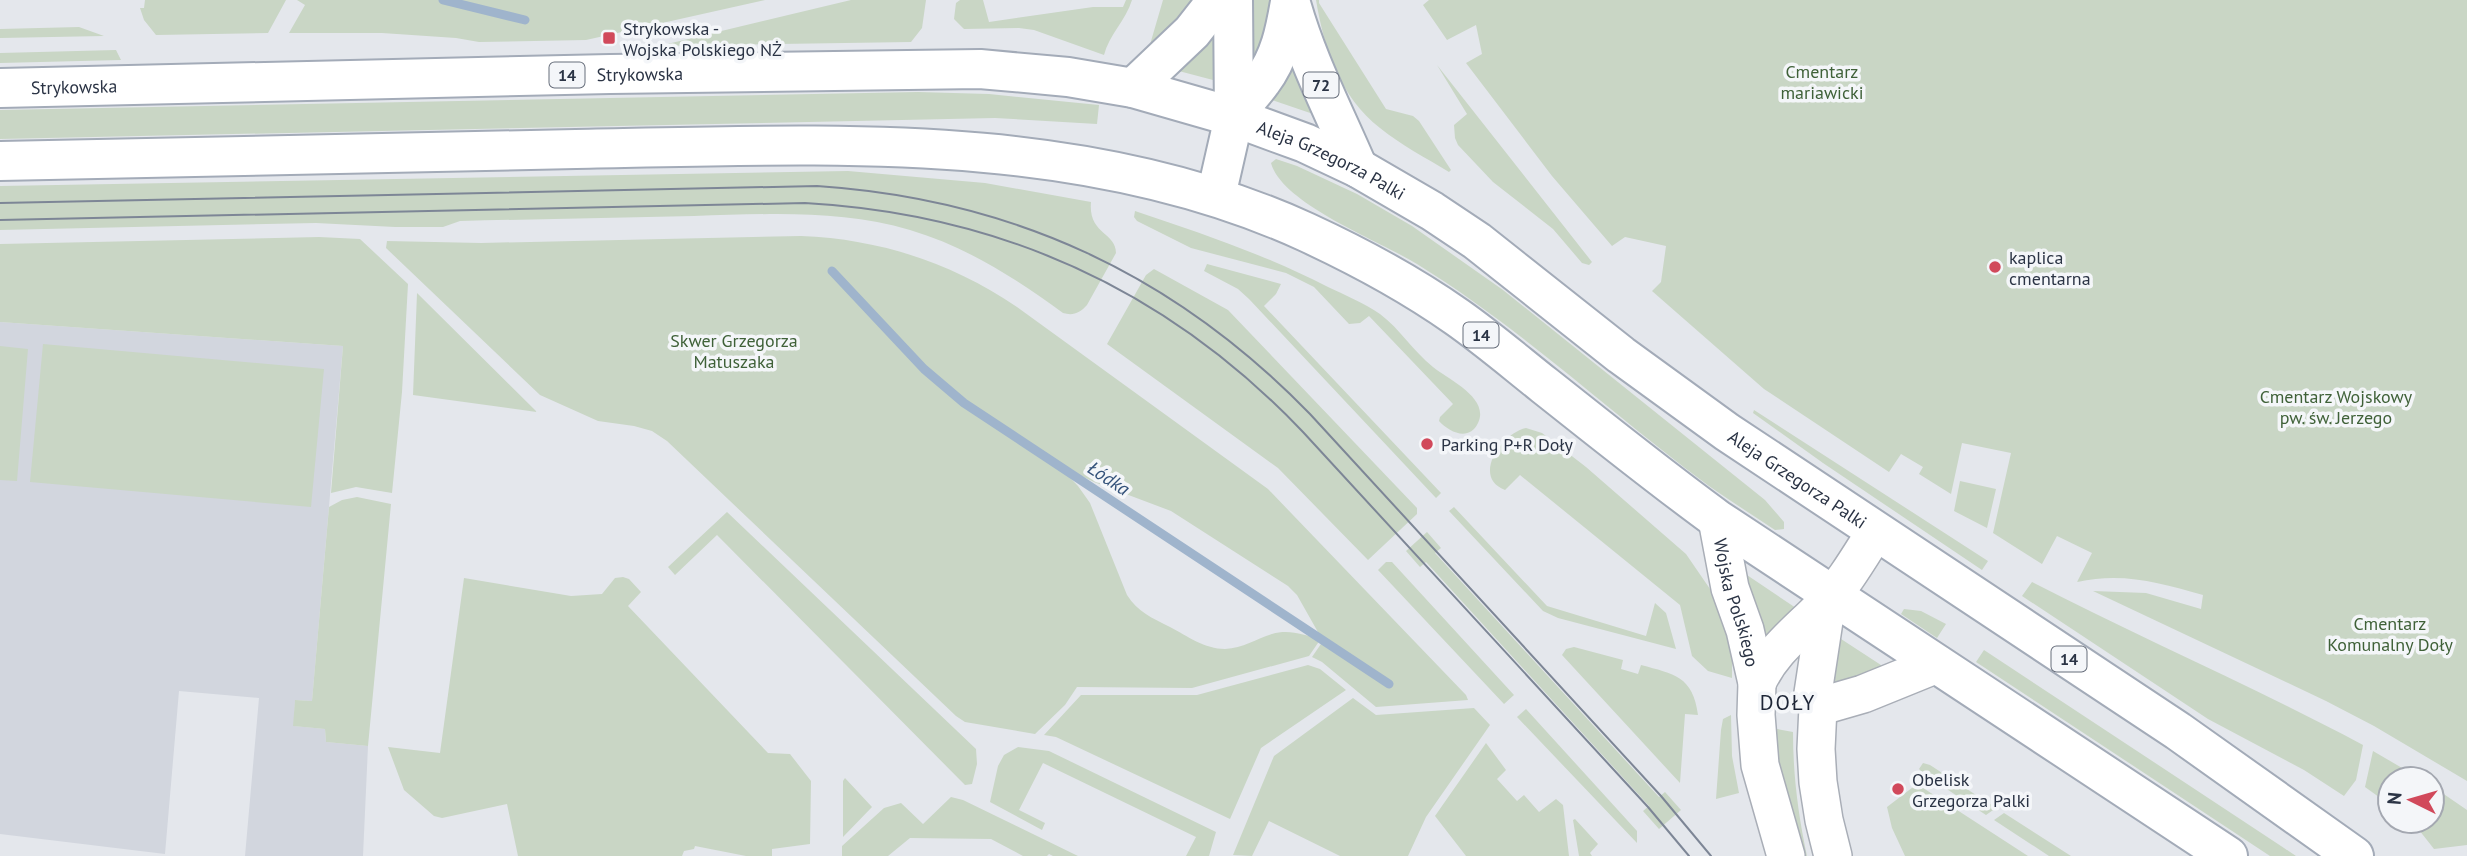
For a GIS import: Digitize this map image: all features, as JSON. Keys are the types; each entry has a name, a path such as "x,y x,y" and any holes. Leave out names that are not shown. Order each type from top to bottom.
{"main road":[{"path":"1133,88 1192,32 1217,0"},
{"path":"1216,197 1234,117 1233,0"},
{"name":"72","path":"1234,117 1242,102 1261,83 1274,64 1284,37 1290,0"},
{"name":"72","path":"1290,0 1299,34 1357,168"},
{"name":"Strykowska","path":"0,88 945,69 1027,73 1133,88 1234,117"},
{"name":"Aleja Grzegorza Palki","path":"1234,117 1305,143 1357,168 1432,211 1477,241 1675,396 2178,731 2354,856"},
{"name":"14","path":"0,161 846,145 996,156 1082,166 1155,179 1216,197 1304,231 1353,255 1458,317 1717,520 2228,856"},
{"name":"Wojska Polskiego","path":"1717,520 1730,587 1745,629 1757,683 1756,715 1760,765 1786,856"},
{"name":"Wojska Polskiego","path":"1757,683 1765,666 1780,646 1832,596 1877,531"},
{"name":"Wojska Polskiego","path":"1832,596 1824,621 1813,693 1818,706 1818,782 1833,856"},
{"path":"1818,706 1863,694 1937,664"}],"shaded area":[{"path":"0,322 343,346 312,701 295,700 294,726 325,729 326,742 368,746 363,856 245,856 259,698 179,691 165,854 0,834"}],"green space":[{"path":"145,0 286,0 268,33 156,35 144,20 140,8 144,8"},
{"path":"297,0 765,0 586,40 479,42 382,33 289,33 305,5"},
{"path":"851,0 926,0 922,28 911,42 659,46"},
{"path":"960,0 983,0 989,22 1093,7 1123,7 1126,0 1132,0 1104,55 1034,30 964,29 954,19 956,3"},
{"path":"1163,0 1194,0 1190,8 1149,48"},
{"path":"1248,0 1270,0 1270,30 1253,72"},
{"path":"1316,0 1319,0 1386,109 1413,116 1419,121 1451,170 1449,172 1388,134 1354,102 1329,53"},
{"path":"1429,0 2467,0 2467,781 2446,769 2446,765 2440,765 2326,701 2093,591 2146,593 2201,609 2203,595 2156,583 2126,579 2077,582 2092,553 2057,536 2042,564 1993,533 2011,453 1962,443 1951,494 1919,474 1923,467 1901,454 1889,472 1764,389 1652,291 1661,282 1666,246 1625,237 1612,246 1552,176 1466,63 1482,54 1476,25 1447,40 1423,5"},
{"path":"79,27 104,36 0,38 0,29"},
{"path":"1216,27 1216,77 1213,80 1175,70"},
{"path":"116,50 121,60 0,63 0,53"},
{"path":"1290,61 1316,115 1272,100"},
{"path":"1437,65 1592,262 1589,265 1582,263 1553,229 1493,182 1458,145 1454,125 1467,114"},
{"path":"918,92 989,94 1099,105 1097,124 995,118 0,139 0,110"},
{"path":"1276,159 1357,194 1412,226 1503,290 1765,500 1784,522 1784,529 1775,530 1709,486 1493,315 1455,289 1417,264 1312,207 1279,178 1271,163"},
{"path":"848,171 985,183 1091,202 1094,221 1112,241 1116,253 1087,305 1079,312 1070,314 1063,313 1009,276 951,245 883,223 829,216 748,214 460,221 443,227 316,223 0,230 0,186"},
{"path":"1135,211 1257,255 1305,275 1374,310 1394,326 1426,361 1466,390 1478,406 1478,423 1474,429 1464,434 1448,429 1439,421 1453,404 1369,316 1360,323 1349,324 1314,287 1286,273 1191,248 1137,221 1134,217"},
{"name":"Skwer Grzegorza Matuszaka","path":"801,236 859,242 914,256 967,278 1017,307 1268,489 1468,700 1376,707 1322,662 1312,657 1323,641 1297,595 1288,586 1171,511 1094,482 1057,464 1090,503 1127,595 1146,614 1210,647 1238,647 1284,632 1320,640 1309,656 1192,688 1077,687 1065,705 1035,734 965,722 667,441 652,431 598,421 540,395 386,248 387,241 481,243"},
{"path":"319,237 360,239 408,284 402,392 392,493 356,487 331,493 343,346 0,322 0,244"},
{"path":"1207,264 1281,284 1276,294 1264,306 1441,493 1436,498 1249,299 1238,289 1204,271"},
{"path":"1154,269 1228,310 1417,508 1417,514 1368,560 1278,468 1107,344 1146,275"},
{"path":"417,293 537,412 413,395"},
{"path":"43,344 324,369 311,507 30,482"},
{"path":"0,346 28,349 17,481 0,480"},
{"path":"1754,410 1988,561 1982,570 1823,463 1753,413"},
{"path":"1526,428 1542,433 1586,467 1686,554 1721,609 1732,657 1732,678 1708,671 1692,656 1680,605 1520,475 1505,490 1495,484 1490,466 1494,456 1508,438"},
{"path":"1960,481 1996,489 1987,528 1954,511"},
{"path":"357,497 391,504 368,746 326,742 325,729 293,726 295,700 312,701 329,507 342,500"},
{"path":"1454,507 1547,606 1646,636 1655,603 1666,613 1676,649 1558,618 1543,611 1449,511"},
{"path":"727,512 976,749 977,764 972,784 965,785 717,535 675,575 668,567"},
{"path":"1427,532 1441,548 1435,553 1659,797 1665,792 1681,810 1659,829 1643,811 1649,806 1426,562 1420,567 1406,551"},
{"path":"1386,562 1392,562 1514,695 1504,704 1378,570"},
{"path":"1741,571 1796,608 1768,644"},
{"path":"464,578 571,596 602,594 615,578 629,579 641,592 628,606 768,753 790,754 811,781 810,844 772,849 772,856 746,856 695,846 694,849 684,851 682,856 518,856 507,804 442,818 434,816 404,790 388,747 440,753"},
{"path":"2032,582 2363,745 2356,780 2344,796 2304,770 2208,719 2022,596"},
{"path":"1904,609 1921,611 1946,624 1937,638 1901,614"},
{"path":"1838,637 1884,667 1828,695"},
{"path":"1574,647 1623,660 1621,669 1638,674 1641,665 1672,674 1686,684 1692,692 1698,715 1685,714 1680,783 1562,655 1566,649"},
{"path":"1984,650 2296,856 2270,856 1976,662"},
{"path":"1308,665 1320,669 1346,690 1261,748 1230,819 1056,737 1044,735 1081,695 1197,695"},
{"path":"1353,698 1376,715 1474,708 1490,725 1426,817 1408,856 1340,856 1269,821 1252,856 1233,855 1274,756"},
{"path":"1526,709 1637,831 1637,843 1517,717"},
{"path":"1731,715 1732,756 1739,793 1716,799 1721,730 1723,719"},
{"path":"1772,728 1793,732 1797,794 1807,856 1799,856 1781,799"},
{"path":"1486,743 1506,770 1497,779 1517,801 1524,795 1539,812 1556,799 1563,805 1569,856 1466,856 1435,816"},
{"path":"1018,747 1049,751 1216,832 1209,856 1186,856 1196,837 1043,763 1019,810 1045,823 1042,830 990,802 998,766 1004,755"},
{"path":"2373,751 2397,765 2376,765 2376,795 2365,787"},
{"path":"1923,763 1996,808 1986,815 1924,774 1919,769"},
{"path":"845,778 872,807 843,837 843,781"},
{"path":"1917,784 2028,856 1905,856 1892,828 1887,807"},
{"path":"2446,796 2467,810 2467,845 2434,849 2423,835 2446,835"},
{"path":"951,797 963,800 1078,856 1023,856 991,839 910,838 888,856 842,856 842,846 884,808 901,803 923,824"},
{"path":"2004,813 2071,856 2049,856 1994,820"},
{"path":"1575,819 1598,844 1590,853 1592,856 1579,856"}],"waterway":[{"name":"Łódka","path":"443,0 525,20"},
{"name":"Łódka","path":"832,271 924,369 964,403 1389,684"}],"tram line":[{"path":"0,203 817,186 889,194 957,207 1023,227 1086,252 1146,284 1203,321 1258,365 1310,414 1661,796 1711,856"},
{"path":"0,220 805,203 877,210 946,223 1013,243 1076,268 1138,300 1196,338 1251,382 1303,432 1648,807 1689,856"}],"place":[{"name":"Strykowska - Wojska Polskiego NŻ","path":"609,38"},
{"name":"kaplica cmentarna","path":"1995,267"},
{"name":"Parking P+R Doły","path":"1427,444"},
{"name":"Obelisk Grzegorza Palki","path":"1898,789"}],"district":[{"name":"DOŁY","path":"1788,702"}],"park label":[{"name":"Cmentarz mariawicki","path":"1822,81"},
{"name":"Cmentarz Wojskowy pw. św. Jerzego","path":"2336,406"},
{"name":"Cmentarz Komunalny Doły","path":"2390,633"}]}
